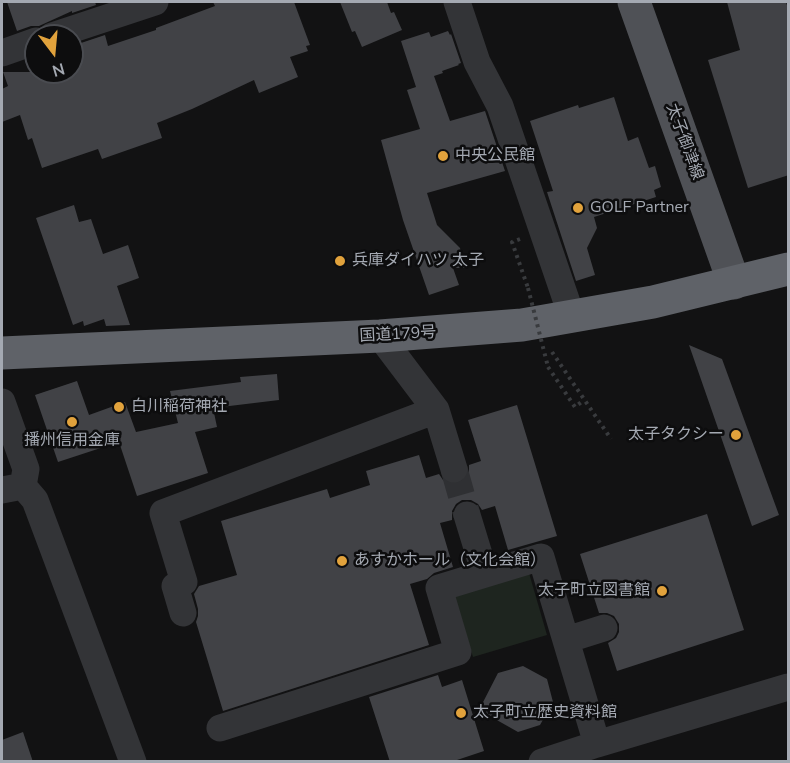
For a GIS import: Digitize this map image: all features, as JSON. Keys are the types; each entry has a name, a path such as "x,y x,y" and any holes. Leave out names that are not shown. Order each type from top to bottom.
{"highway":[{"name":"国道179号","path":"2,353 380,336 522,326 653,302 789,269"}],"main road":[{"name":"太子御津線","path":"634,2 734,283"}],"street":[{"path":"84,25 155,2"},
{"path":"457,2 477,62 500,106 572,317"},
{"path":"2,53 24,45"},
{"path":"380,336 436,411 454,470"},
{"path":"2,402 26,469 13,488 35,500 133,762"},
{"path":"183,613 175,585 184,582 163,513 436,411"},
{"path":"467,515 485,574"},
{"path":"220,728 458,652 439,588 541,557 597,744"},
{"path":"566,640 604,628"},
{"path":"542,762 789,687"}],"path":[{"path":"522,238 512,242 528,288 548,368 575,406 584,400"},
{"path":"552,352 611,439"}],"shaded area":[{"path":"529,573 547,635 473,657 454,595"}],"building":[{"path":"7,2 95,2 96,5 72,13 72,11 43,24 24,24 24,28 17,31"},
{"path":"213,2 294,2 310,45 306,46 308,51 290,57 298,77 259,93 254,80 157,123 162,138 102,159 98,149 42,168 32,138 28,140 20,115 2,122 2,89 8,86 3,72 24,72 24,84 84,84 84,42 105,35 108,46 156,30 156,28 215,6"},
{"path":"340,2 387,2 402,30 362,47 355,31 352,32"},
{"path":"727,2 786,2 789,12 789,175 748,188 708,60 740,50"},
{"path":"448,31 461,63 434,76 450,121 485,111 505,171 427,193 437,225 460,248 465,268 453,268 459,285 429,295 403,220 381,140 420,129 407,90 416,87 401,41 429,32 431,37"},
{"path":"614,97 628,141 638,137 649,168 655,166 661,187 654,190 656,197 594,217 597,228 587,248 595,275 576,281 547,192 553,191 530,121 578,105 579,108"},
{"path":"74,205 79,222 91,219 103,254 128,245 139,278 117,286 130,325 106,326 104,319 84,326 83,321 73,325 36,218"},
{"path":"689,345 722,359 779,515 752,526"},
{"path":"277,374 279,400 213,408 217,427 195,432 208,473 137,496 119,442 58,462 35,395 77,381 89,415 125,402 136,432 178,423 170,391 241,382 240,377"},
{"name":"あすかホール（文化会館）","path":"517,405 557,536 508,550 495,506 482,510 471,500 462,500 452,511 452,520 440,523 453,567 410,584 429,645 223,711 196,622 198,609 194,594 199,586 237,575 221,521 327,489 330,498 370,485 366,471 419,455 426,478 439,474 450,484 459,484 469,473 469,465 481,461 468,420"},
{"name":"太子町立図書館","path":"707,514 744,630 617,671 608,643 616,638 619,624 614,616 599,613 580,554"},
{"path":"523,666 547,679 553,702 540,725 518,732 479,710 498,673"},
{"name":"太子町立歴史資料館","path":"438,675 442,687 462,680 484,751 451,762 390,762 369,697"},
{"path":"23,732 33,762 2,762 2,740"}],"tunnel":[{"path":"454,469 467,515"}],"place":[{"name":"中央公民館","path":"443,156"},
{"name":"GOLF Partner","path":"578,208"},
{"name":"兵庫ダイハツ 太子","path":"340,261"},
{"name":"白川稲荷神社","path":"119,407"},
{"name":"播州信用金庫","path":"72,422"},
{"name":"太子タクシー","path":"736,435"},
{"name":"あすかホール（文化会館）","path":"342,561"},
{"name":"太子町立図書館","path":"662,591"},
{"name":"太子町立歴史資料館","path":"461,713"}]}
